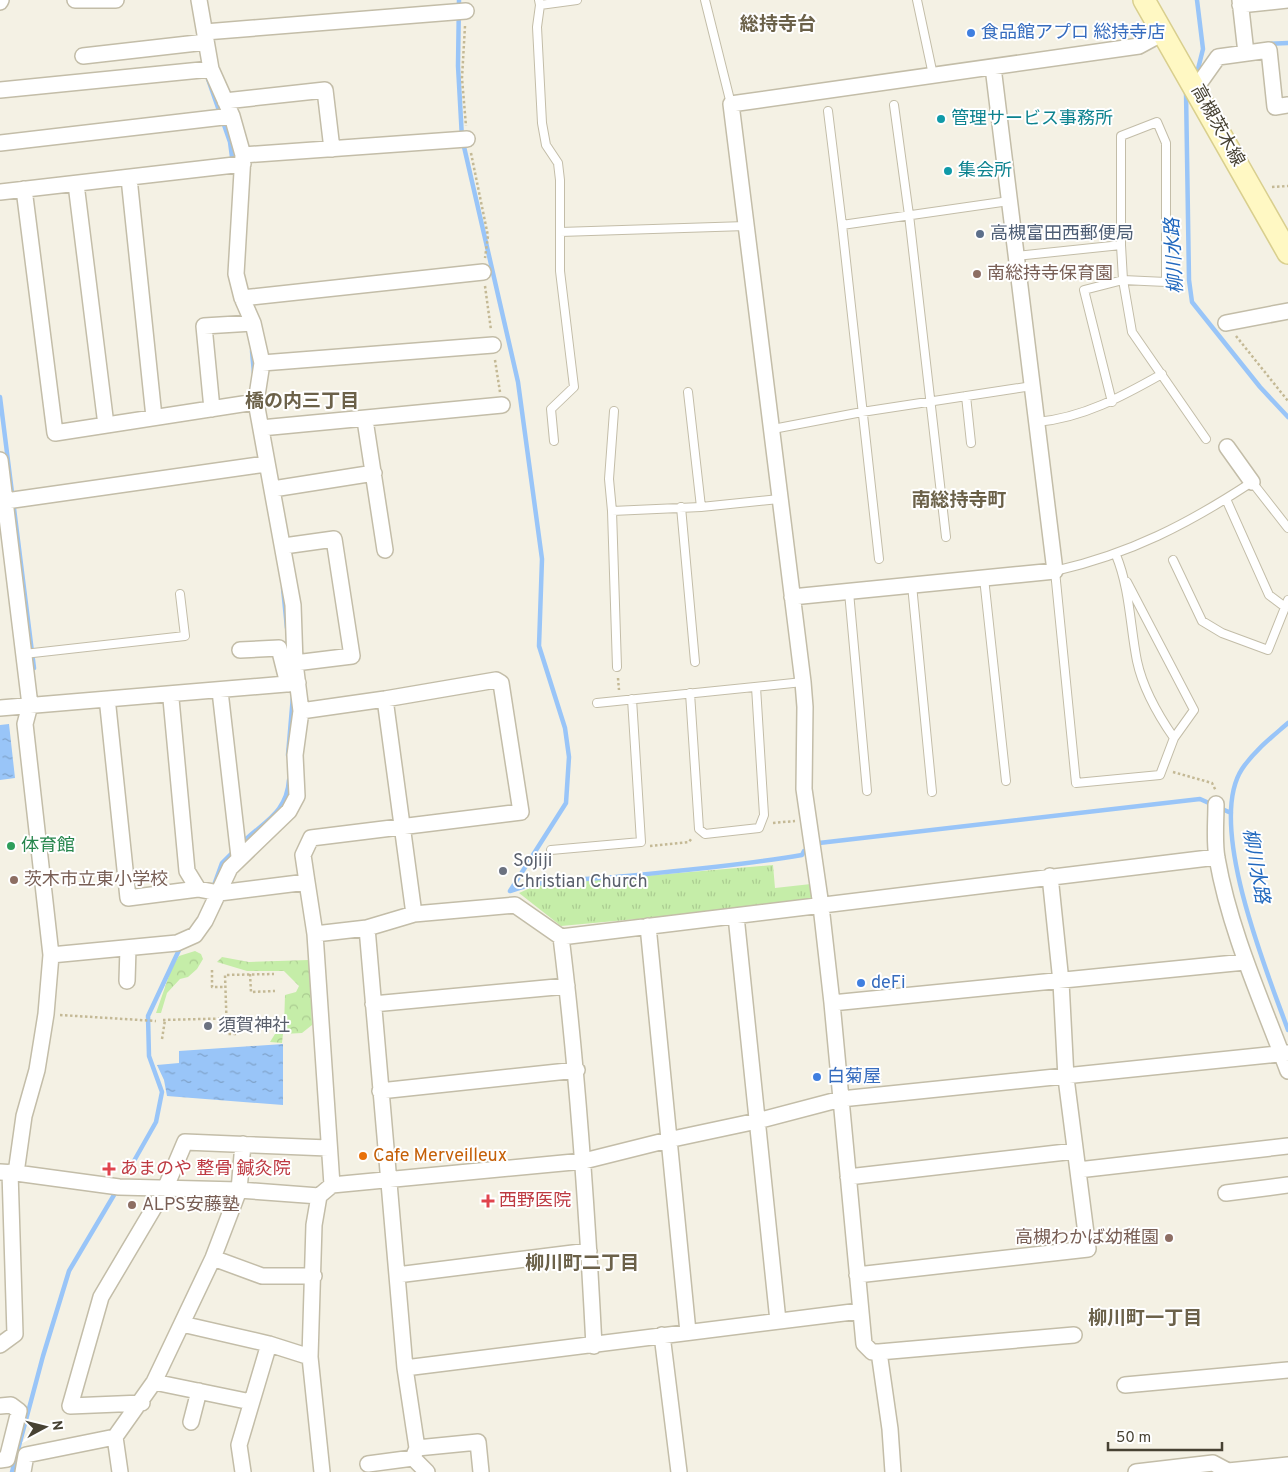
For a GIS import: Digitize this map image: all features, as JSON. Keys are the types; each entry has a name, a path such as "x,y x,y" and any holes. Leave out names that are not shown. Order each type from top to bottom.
{"main road":[{"name":"高槻茨木線","path":"1144,0 1196,88 1288,253"}],"street":[{"path":"75,0 116,0"},
{"path":"199,0 211,69 232,116 243,159 236,274 242,298 253,322 262,363 256,402 266,464 284,546 293,605 295,663 293,683"},
{"path":"1246,53 1240,3 1288,0"},
{"path":"83,56 205,37 466,11"},
{"path":"1074,1335 879,1352 872,1352 864,1344 822,906 804,789 805,707 803,682 779,499 773,429 732,104 1139,46 1163,33"},
{"path":"1196,88 1218,56 1269,50 1275,107 1288,106"},
{"path":"792,597 1055,571 993,66"},
{"path":"0,90 211,69"},
{"path":"225,101 325,90 332,149"},
{"path":"0,143 232,116"},
{"path":"0,192 129,178 243,159 332,149 468,139"},
{"path":"129,178 154,417"},
{"path":"76,184 106,425"},
{"path":"24,189 55,433 256,402"},
{"path":"242,298 483,272"},
{"path":"1226,323 1288,311"},
{"path":"212,409 204,326 253,322"},
{"path":"262,363 493,345"},
{"path":"261,428 502,406"},
{"path":"365,420 385,550"},
{"path":"1230,445 1252,482"},
{"path":"0,460 30,705 25,724 51,955 46,1014 37,1070 9,1173 14,1334 0,1345"},
{"path":"6,501 266,464"},
{"path":"273,489 374,473"},
{"path":"284,546 334,539 352,656 295,663"},
{"path":"51,955 177,944 195,935 205,921 230,868 239,857 289,811 297,796 295,755 301,711 293,683 279,648 240,650"},
{"path":"301,711 496,680 501,683 521,812 311,838 303,855 315,934 332,1185"},
{"path":"0,708 220,691 293,683"},
{"path":"220,691 239,857"},
{"path":"171,699 187,871 198,889"},
{"path":"385,699 414,914"},
{"path":"108,706 128,898 198,889 219,893 307,882"},
{"path":"1216,804 1217,857 1245,962 1286,1054 1288,1071"},
{"path":"315,934 367,928 414,914 515,905 561,937 1217,857"},
{"path":"856,1275 1088,1249 1066,1078 1060,981 1050,876"},
{"path":"736,916 778,1321"},
{"path":"648,926 688,1332"},
{"path":"367,928 404,1368 415,1453 426,1472"},
{"path":"561,937 577,1070 590,1251 594,1346"},
{"path":"127,981 128,948"},
{"path":"832,1003 1245,962"},
{"path":"373,1004 567,986"},
{"path":"322,1472 310,1357 314,1276 314,1225 319,1196 332,1185 584,1161 668,1140 756,1122 841,1099 1066,1078 1286,1054"},
{"path":"380,1091 577,1070"},
{"path":"142,1403 70,1406 101,1298 165,1189 185,1142 328,1148"},
{"path":"23,1472 26,1455 116,1437 142,1403 154,1382 213,1258 239,1190 243,1144"},
{"path":"1078,1170 1288,1146"},
{"path":"848,1177 1075,1151"},
{"path":"9,1173 119,1186 239,1190 319,1196"},
{"path":"1226,1193 1288,1185"},
{"path":"397,1275 590,1251"},
{"path":"213,1258 262,1276 314,1276"},
{"path":"404,1368 594,1346 662,1335 860,1311"},
{"path":"182,1324 269,1344 310,1357"},
{"path":"662,1335 679,1472"},
{"path":"243,1472 239,1445 269,1344"},
{"path":"879,1352 887,1399 893,1472"},
{"path":"1124,1385 1288,1370"},
{"path":"154,1382 251,1402"},
{"path":"191,1422 199,1392"},
{"path":"0,1406 11,1405 19,1411 7,1459 0,1460"},
{"path":"116,1437 120,1472"},
{"path":"368,1464 415,1453 478,1442 481,1472"},
{"path":"1136,1472 1213,1463 1228,1472 1288,1466"}],"lane":[{"path":"554,441 552,409 574,387 560,271 560,180 558,163 546,144 542,122 537,27 540,3 577,0"},
{"path":"705,0 732,104"},
{"path":"917,0 933,75"},
{"path":"894,105 909,215 946,537"},
{"path":"828,111 879,559"},
{"path":"1112,402 1084,290 1123,280 1166,282 1166,143 1157,122 1121,136 1121,245 1123,280 1132,332 1206,439"},
{"path":"842,224 1009,201"},
{"path":"560,232 746,226"},
{"path":"1016,256 1121,245"},
{"path":"1037,422 1051,421 1112,402 1162,374"},
{"path":"773,429 862,412 1032,386"},
{"path":"688,392 702,506"},
{"path":"966,396 971,443"},
{"path":"614,410 609,479 612,511 617,667"},
{"path":"1116,555 1124,576 1194,710 1174,738 1160,775 1076,783 1055,571 1116,555 1192,519 1226,500 1252,482 1288,528"},
{"path":"612,511 779,499"},
{"path":"1173,560 1202,622 1222,633 1268,650 1286,604 1269,595 1226,500"},
{"path":"681,507 694,662"},
{"path":"1124,576 1137,663 1155,710 1174,738"},
{"path":"984,578 1006,781"},
{"path":"912,585 932,792"},
{"path":"849,592 867,791"},
{"path":"24,654 185,636 180,594"},
{"path":"597,703 803,682"},
{"path":"690,693 699,829 705,834 758,828 764,815 756,686"},
{"path":"551,850 641,842 632,699"}],"path":[{"path":"466,11 462,78 468,139 488,236 483,272 502,406"},
{"path":"1226,323 1249,355 1288,401"},
{"path":"617,667 620,700"},
{"path":"1160,775 1174,772 1212,783 1216,790 1216,804"},
{"path":"760,824 808,819"},
{"path":"641,842 648,846 688,842 699,829"},
{"path":"212,970 212,987 225,987"},
{"path":"250,974 251,992 275,991"},
{"path":"236,1034 227,1034 225,975 274,974"},
{"path":"46,1014 156,1020"},
{"path":"162,1039 164,1020 240,1018"}],"green space":[{"path":"773,865 775,888 811,884 812,898 809,903 561,926 519,893 537,885"},
{"path":"195,951 201,954 203,959 197,969 188,977 180,979 167,993 161,1013 156,1013 172,967 179,956"},
{"path":"222,957 249,962 309,960 312,1025 302,1033 283,1034 282,1043 270,1042 275,1034 284,1026 285,995 296,992 299,986 284,971 247,971 217,962"}],"water":[{"path":"9,724 15,778 0,780 0,725"},
{"path":"283,1044 283,1105 167,1096 164,1080 157,1065 179,1063 179,1051"}],"waterway":[{"path":"459,0 458,66 462,138 518,382 542,559 539,646 565,728 569,757 566,803 510,891 553,882 758,862 802,855 804,851"},
{"name":"柳川水路","path":"1197,0 1203,49 1198,69"},
{"path":"1267,44 1288,43"},
{"path":"208,79 230,142 232,157"},
{"name":"柳川水路","path":"1186,91 1189,280 1192,302 1260,387 1288,417"},
{"path":"252,351 254,373"},
{"path":"0,397 34,668"},
{"path":"283,588 287,628"},
{"path":"288,755 293,696"},
{"name":"柳川水路","path":"1288,723 1258,750 1242,769 1233,794 1231,825 1235,860 1244,898 1255,936 1288,1030"},
{"path":"242,843 266,823 279,809 284,801 289,780"},
{"path":"819,843 1200,799 1231,813"},
{"path":"213,888 222,863 235,850"},
{"path":"130,1168 156,1122 162,1092 149,1056 148,1016 179,950"},
{"path":"12,1472 43,1356 69,1271 114,1195"}],"place":[{"name":"食品館アプロ 総持寺店","path":"971,33"},
{"name":"管理サービス事務所","path":"941,119"},
{"name":"集会所","path":"948,171"},
{"name":"高槻富田西郵便局","path":"980,234"},
{"name":"南総持寺保育園","path":"977,274"},
{"name":"体育館","path":"11,846"},
{"name":"Sojiji Christian Church","path":"503,871"},
{"name":"茨木市立東小学校","path":"14,880"},
{"name":"deFi","path":"861,983"},
{"name":"須賀神社","path":"208,1026"},
{"name":"白菊屋","path":"817,1077"},
{"name":"Cafe Merveilleux","path":"363,1156"},
{"name":"あまのや 整骨 鍼灸院","path":"109,1169"},
{"name":"西野医院","path":"488,1201"},
{"name":"ALPS安藤塾","path":"132,1205"},
{"name":"高槻わかば幼稚園","path":"1169,1238"}],"district":[{"name":"総持寺台","path":"778,25"},
{"name":"橋の内三丁目","path":"302,402"},
{"name":"南総持寺町","path":"959,501"},
{"name":"柳川町二丁目","path":"582,1264"},
{"name":"柳川町一丁目","path":"1145,1319"}]}
